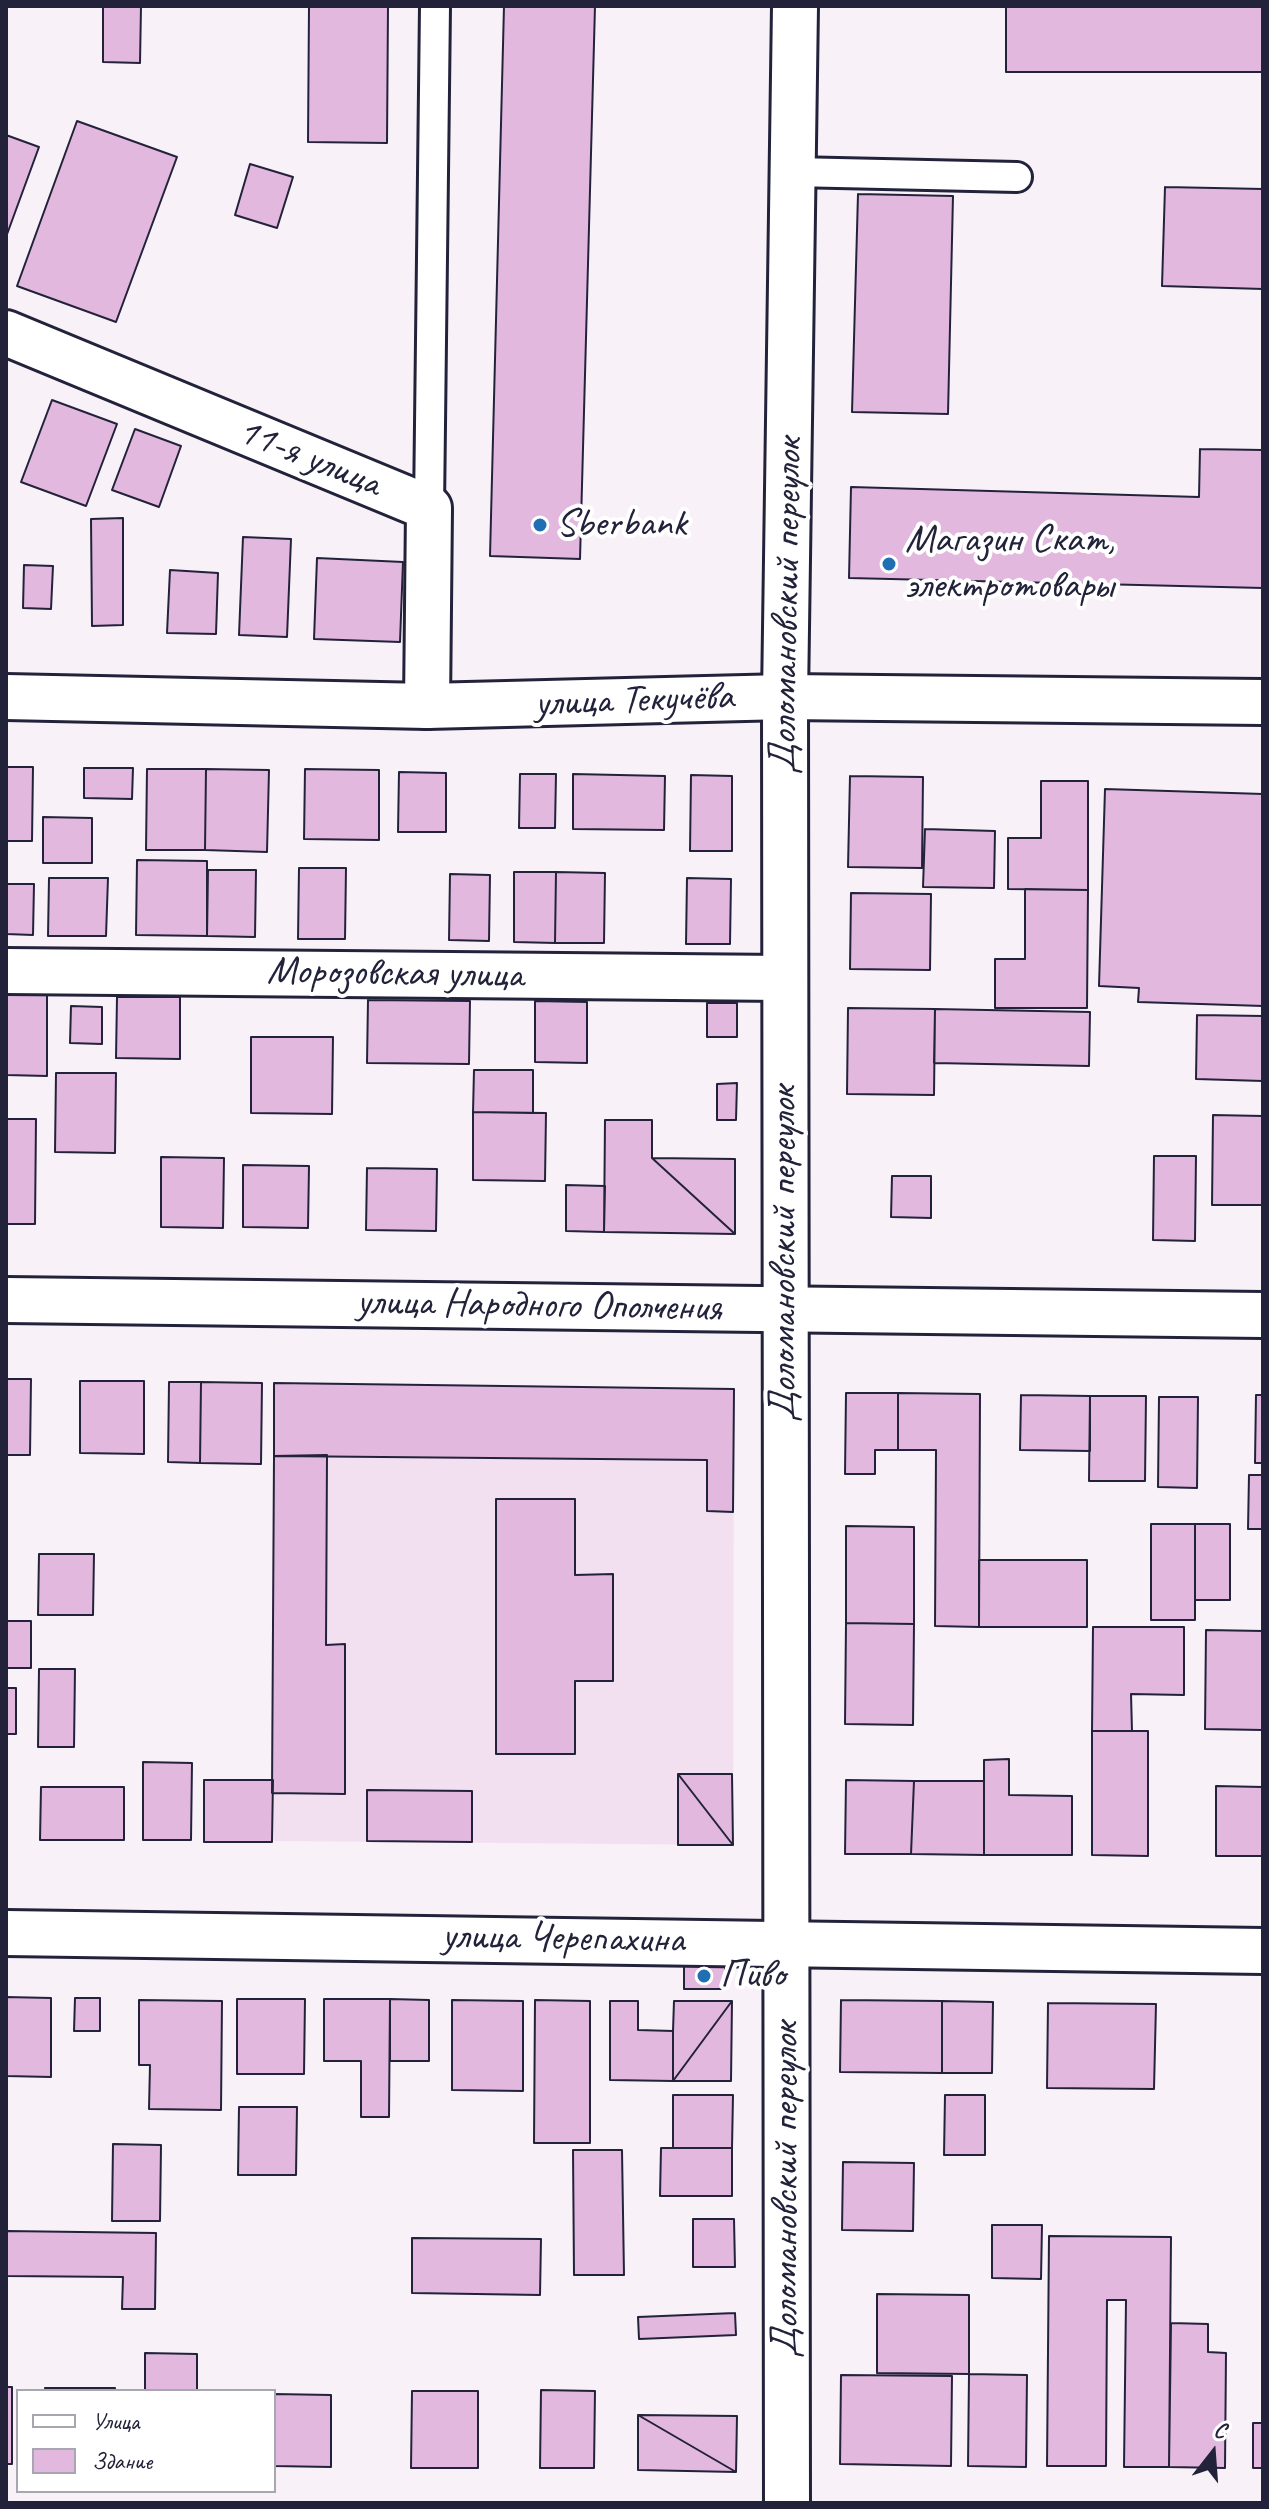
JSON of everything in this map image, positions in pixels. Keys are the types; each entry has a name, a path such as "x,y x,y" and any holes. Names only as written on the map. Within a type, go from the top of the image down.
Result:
{"street":[{"name":"Доломановский переулок","path":"787,2503 785,697 795,6"},
{"name":"11-я улица","path":"6,333 429,508 427,706"},
{"name":"улица Текучёва","path":"6,697 427,706 785,697 1263,702"},
{"name":"Морозовская улица","path":"6,971 785,978"},
{"name":"улица Народного Ополчения","path":"6,1300 1263,1315"},
{"name":"улица Черепахина","path":"6,1933 1263,1951"}],"lane":[{"path":"429,508 435,6"},
{"path":"793,172 1017,177"}],"shaded area":[{"path":"274,1383 734,1389 733,1845 274,1841"}],"building":[{"path":"103,6 141,6 140,63 103,62"},
{"path":"309,6 388,6 387,143 308,142"},
{"path":"504,6 595,6 580,559 490,556"},
{"path":"1006,6 1263,6 1263,72 1006,72"},
{"path":"77,121 177,157 116,322 17,286"},
{"path":"6,135 39,147 6,237"},
{"path":"250,164 293,177 277,228 235,215"},
{"path":"1165,187 1263,189 1263,289 1162,286"},
{"path":"858,194 953,196 948,414 852,412"},
{"path":"52,400 117,424 86,506 21,482"},
{"path":"135,429 181,446 159,507 112,490"},
{"path":"1200,449 1263,450 1263,588 849,578 851,487 1199,497"},
{"path":"123,518 123,625 92,626 91,519"},
{"path":"243,537 291,539 287,637 239,635"},
{"path":"317,558 403,562 400,642 314,639"},
{"path":"24,565 53,566 51,609 23,608"},
{"path":"170,570 218,573 216,634 167,633"},
{"path":"6,767 33,767 32,841 6,841"},
{"path":"84,768 133,768 132,799 84,798"},
{"path":"147,769 206,769 205,850 146,850"},
{"path":"206,769 269,770 267,852 205,850"},
{"path":"305,769 379,770 379,840 304,839"},
{"path":"399,772 446,773 446,832 398,832"},
{"path":"520,774 556,774 555,828 519,828"},
{"path":"573,774 665,776 664,830 573,829"},
{"path":"691,775 732,776 732,851 690,851"},
{"path":"850,776 923,777 922,868 848,867"},
{"path":"1041,781 1088,781 1088,890 1008,889 1008,838 1041,838"},
{"path":"1105,789 1263,794 1263,1006 1138,1002 1139,988 1099,986"},
{"path":"43,817 92,818 92,863 43,863"},
{"path":"925,829 995,831 994,888 923,887"},
{"path":"137,860 207,861 207,936 136,935"},
{"path":"299,868 346,868 345,939 298,939"},
{"path":"208,870 256,870 255,937 207,936"},
{"path":"514,872 556,872 555,943 514,942"},
{"path":"556,872 605,873 604,943 555,943"},
{"path":"450,874 490,875 489,941 449,940"},
{"path":"49,878 108,878 106,936 48,936"},
{"path":"687,878 731,879 730,944 686,944"},
{"path":"6,884 34,884 33,935 6,934"},
{"path":"1025,889 1088,890 1087,1008 995,1008 995,959 1025,959"},
{"path":"851,893 931,894 930,970 850,969"},
{"path":"6,995 47,995 47,1076 6,1075"},
{"path":"117,997 180,997 180,1059 116,1058"},
{"path":"368,1000 470,1001 469,1064 367,1063"},
{"path":"535,1001 587,1002 587,1063 535,1062"},
{"path":"707,1003 737,1003 737,1037 707,1037"},
{"path":"71,1006 102,1007 102,1044 70,1043"},
{"path":"848,1008 935,1009 934,1095 847,1094"},
{"path":"935,1009 1090,1012 1089,1066 934,1063"},
{"path":"1197,1015 1263,1016 1263,1081 1196,1079"},
{"path":"251,1037 333,1037 332,1114 251,1113"},
{"path":"474,1070 533,1070 533,1113 473,1112"},
{"path":"56,1073 116,1073 115,1153 55,1152"},
{"path":"737,1083 736,1120 717,1120 717,1084"},
{"path":"473,1112 546,1113 545,1181 473,1180"},
{"path":"1213,1115 1263,1116 1263,1205 1212,1205"},
{"path":"6,1119 36,1119 35,1224 6,1224"},
{"path":"605,1120 652,1120 652,1158 735,1234 604,1232"},
{"path":"1154,1156 1196,1156 1195,1241 1153,1240"},
{"path":"161,1157 224,1158 223,1228 161,1227"},
{"path":"652,1158 735,1159 735,1234"},
{"path":"243,1165 309,1166 308,1228 243,1227"},
{"path":"367,1168 437,1169 436,1231 366,1230"},
{"path":"892,1176 931,1176 931,1218 891,1217"},
{"path":"566,1185 605,1186 604,1232 566,1231"},
{"path":"6,1379 31,1379 30,1455 6,1455"},
{"path":"80,1381 144,1381 144,1454 80,1453"},
{"path":"169,1382 201,1382 200,1463 168,1462"},
{"path":"201,1382 262,1383 261,1464 200,1463"},
{"path":"274,1383 734,1389 733,1512 707,1511 707,1460 274,1456"},
{"path":"846,1393 898,1393 898,1450 875,1450 875,1474 845,1474"},
{"path":"898,1393 980,1394 979,1627 935,1626 936,1450 898,1450"},
{"path":"1021,1395 1090,1396 1090,1451 1020,1450"},
{"path":"1256,1395 1263,1395 1263,1463 1255,1463"},
{"path":"1090,1396 1146,1396 1145,1481 1089,1481"},
{"path":"1159,1397 1198,1397 1197,1488 1158,1487"},
{"path":"327,1455 326,1645 345,1644 345,1794 272,1793 274,1456"},
{"path":"1249,1475 1263,1475 1263,1529 1248,1529"},
{"path":"496,1499 575,1499 575,1575 613,1574 613,1681 575,1681 575,1754 496,1754"},
{"path":"1151,1524 1195,1524 1195,1620 1151,1620"},
{"path":"1195,1524 1230,1524 1230,1600 1195,1600"},
{"path":"846,1526 914,1527 914,1624 846,1623"},
{"path":"39,1554 94,1554 93,1615 38,1615"},
{"path":"979,1560 1087,1560 1087,1627 979,1627"},
{"path":"6,1621 31,1621 31,1668 6,1668"},
{"path":"846,1623 914,1624 913,1725 845,1724"},
{"path":"1093,1627 1184,1627 1184,1695 1131,1694 1132,1731 1092,1731"},
{"path":"1206,1630 1263,1631 1263,1730 1205,1729"},
{"path":"39,1669 75,1669 74,1747 38,1747"},
{"path":"6,1688 16,1688 16,1734 6,1734"},
{"path":"1092,1731 1148,1731 1148,1856 1092,1855"},
{"path":"1009,1759 1009,1795 1072,1796 1072,1855 984,1855 984,1760"},
{"path":"143,1762 192,1763 191,1840 143,1840"},
{"path":"678,1774 733,1845 678,1845"},
{"path":"678,1774 732,1774 733,1845"},
{"path":"204,1780 273,1780 272,1842 204,1842"},
{"path":"846,1780 914,1781 911,1854 845,1854"},
{"path":"914,1781 984,1781 984,1855 911,1854"},
{"path":"1216,1786 1263,1787 1263,1856 1216,1856"},
{"path":"41,1787 124,1787 124,1840 40,1840"},
{"path":"367,1790 472,1791 472,1842 367,1841"},
{"name":"Пиво","path":"684,1962 725,1962 725,1989 684,1989"},
{"path":"6,1997 51,1998 51,2077 6,2076"},
{"path":"75,1998 100,1998 100,2031 74,2031"},
{"path":"237,1999 305,1999 304,2074 237,2074"},
{"path":"324,1999 390,1999 389,2117 361,2117 361,2061 324,2061"},
{"path":"390,1999 429,2000 429,2061 390,2061"},
{"path":"139,2000 222,2001 221,2110 149,2109 150,2065 139,2065"},
{"path":"452,2000 523,2001 523,2091 452,2090"},
{"path":"535,2000 590,2001 590,2143 534,2143"},
{"path":"841,2000 942,2001 942,2073 840,2072"},
{"path":"610,2001 638,2001 638,2030 673,2031 673,2081 610,2080"},
{"path":"674,2001 732,2001 673,2081 673,2031"},
{"path":"732,2001 731,2081 673,2081"},
{"path":"942,2001 993,2002 992,2073 942,2073"},
{"path":"1048,2003 1156,2004 1154,2089 1047,2088"},
{"path":"673,2095 733,2095 732,2148 673,2148"},
{"path":"945,2095 985,2095 985,2155 944,2155"},
{"path":"239,2107 297,2107 296,2175 238,2175"},
{"path":"113,2144 161,2145 160,2221 112,2221"},
{"path":"661,2148 732,2148 732,2196 660,2196"},
{"path":"573,2150 622,2150 624,2275 574,2275"},
{"path":"843,2162 914,2163 913,2231 842,2230"},
{"path":"693,2219 734,2219 735,2267 693,2267"},
{"path":"992,2225 1042,2225 1041,2279 992,2278"},
{"path":"6,2231 156,2233 155,2309 122,2309 123,2277 6,2276"},
{"path":"1049,2236 1171,2237 1169,2467 1124,2467 1126,2300 1107,2300 1106,2466 1047,2466"},
{"path":"412,2238 541,2239 540,2295 412,2293"},
{"path":"877,2294 969,2295 969,2374 877,2373"},
{"path":"735,2313 736,2335 639,2339 638,2317"},
{"path":"1171,2323 1208,2324 1208,2352 1226,2353 1225,2468 1169,2467"},
{"path":"145,2353 197,2354 197,2389 145,2389"},
{"path":"969,2374 1027,2375 1026,2467 968,2466"},
{"path":"841,2375 952,2376 951,2466 840,2464"},
{"path":"6,2387 12,2387 12,2464 6,2464"},
{"path":"45,2388 115,2388 115,2389"},
{"path":"541,2390 595,2391 594,2468 540,2468"},
{"path":"412,2391 478,2391 478,2468 411,2468"},
{"path":"276,2394 331,2395 331,2467 276,2466"},
{"path":"638,2415 736,2472 638,2470"},
{"path":"638,2415 737,2416 736,2472"},
{"path":"1253,2423 1263,2423 1263,2468 1253,2468"}],"place":[{"name":"Sberbank","path":"540,525"},
{"name":"Магазин Скат, электротовары","path":"889,564"},
{"name":"Пиво","path":"704,1976"}]}
